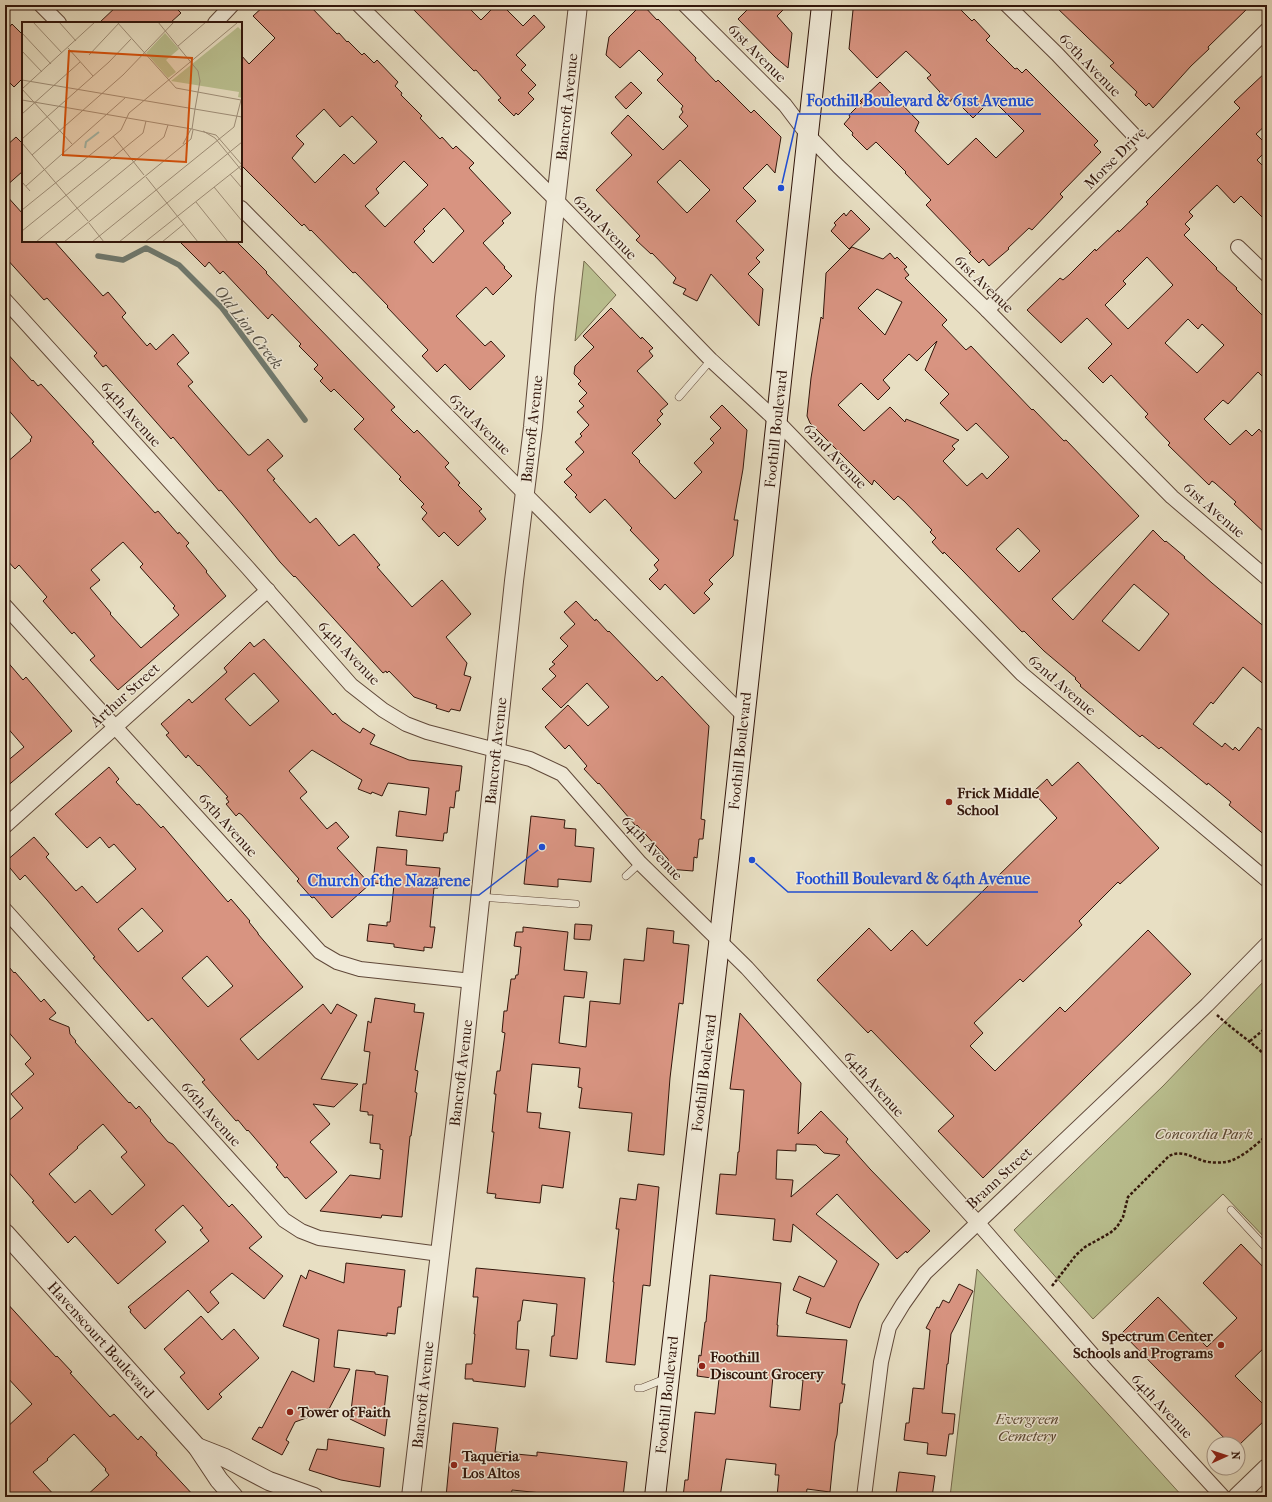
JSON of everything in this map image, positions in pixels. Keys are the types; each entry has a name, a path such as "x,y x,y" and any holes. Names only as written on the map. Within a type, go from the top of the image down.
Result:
{"main road":[{"name":"Foothill Boulevard","path":"655,1497 720,941 822,5"}],"street":[{"path":"41,5 57,22"},
{"path":"216,22 232,5"},
{"name":"62nd Avenue","path":"359,5 557,201 711,360 777,420 1022,674 1267,880"},
{"name":"Bancroft Avenue","path":"411,1497 472,981 496,750 533,427 545,297 578,5"},
{"name":"61st Avenue","path":"685,5 785,105 807,134 987,310 1172,497 1267,578"},
{"name":"60th Avenue","path":"1007,5 1057,54 1147,149"},
{"name":"Morse Drive","path":"987,310 1267,30"},
{"name":"63rd Avenue","path":"242,209 525,493 744,716"},
{"path":"1238,247 1267,275"},
{"name":"64th Avenue","path":"5,300 268,590 351,685 383,710 406,724 426,732 530,759 562,774 640,864 747,968 977,1222 1097,1360 1223,1497"},
{"name":"Arthur Street","path":"5,826 268,590"},
{"name":"65th Avenue","path":"5,606 320,952 337,962 360,969 472,981"},
{"name":"66th Avenue","path":"5,910 74,989 284,1220 301,1231 319,1238 440,1254"},
{"name":"Brann Street","path":"864,1497 882,1362 889,1327 924,1273 1207,1005 1267,944"},
{"name":"Havenscourt Boulevard","path":"5,1233 197,1447 219,1480 234,1497"},
{"name":"Havenscourt Boulevard","path":"197,1447 225,1458 270,1481 314,1497"},
{"path":"1237,1497 1267,1468"}],"lane":[{"path":"679,397 711,360"},
{"path":"626,876 640,864"},
{"path":"480,896 576,904"},
{"path":"1231,1210 1267,1249"},
{"path":"638,1388 642,1388 669,1377"}],"path":[{"path":"1207,1005 1227,1024 1250,1041 1267,1057"},
{"path":"1250,1041 1267,1027"},
{"path":"1043,1298 1076,1255 1085,1247 1110,1233 1117,1227 1123,1217 1128,1197 1169,1156 1175,1153 1183,1153 1203,1161 1227,1162 1239,1157 1267,1134"}],"green space":[{"path":"584,261 616,295 575,341"},
{"name":"Concordia Park","path":"1267,978 1267,1240 1223,1194 1093,1319 1014,1230 1163,1086"},
{"name":"Evergreen Cemetery","path":"977,1269 1183,1497 950,1497"}],"building":[{"path":"118,5 173,5 181,13 171,22 100,22"},
{"path":"265,5 309,5 337,34 339,33 362,55 364,53 374,63 377,60 398,82 395,86 402,93 401,95 422,116 420,118 440,139 442,137 453,149 456,146 474,163 469,168 511,213 502,221 504,223 483,243 512,276 493,295 486,287 456,316 485,346 491,341 505,356 470,390 445,364 437,372 422,356 428,350 387,307 388,306 311,230 310,231 304,224 302,226 242,166 242,56 249,64 275,38 253,16","holes":["324,109 340,127 352,116 377,142 354,164 344,154 315,183 292,158 304,144 296,136","404,161 428,185 385,227 365,206 379,193 376,189","444,208 464,231 433,263 414,242 425,231 423,229"]},
{"path":"409,5 466,5 481,20 496,5 502,5 523,26 534,15 545,27 516,55 526,65 521,70 536,85 528,93 534,99 518,115 516,113 514,116 498,100 501,98 476,70 474,71"},
{"path":"641,5 643,5 696,58 695,60 716,82 718,80 751,113 754,110 781,137 775,173 767,164 743,188 756,201 736,221 764,250 756,258 760,262 748,274 763,289 759,326 711,274 697,301 683,294 686,289 673,283 676,278 652,253 651,254 636,240 640,236 596,190 632,155 611,133 628,115 663,150 688,126 679,117 683,112 681,109 683,106 657,80 663,74 639,50 620,68 606,55 609,37","holes":["680,160 710,190 687,213 657,182"]},
{"path":"752,5 788,5 777,16 792,33 788,68 775,57 738,19"},
{"path":"858,5 956,5 972,21 974,19 990,36 986,40 1015,69 1017,68 1022,73 1026,69 1098,141 1094,145 1101,152 1060,194 1063,197 1032,230 1029,228 1008,248 1009,249 989,266 983,259 979,263 969,253 971,252 926,205 931,200 876,142 867,150 852,135 853,133 844,124 850,117 849,115 862,102 860,101 880,82 919,122 915,131 948,165 976,138 996,158 1024,131 992,99 973,118 953,98 948,104 938,94 940,92 927,78 931,75 906,51 877,78 849,49 853,10"},
{"path":"1054,5 1251,5 1208,47 1209,49 1191,66 1153,108 1149,103 1146,106 1135,95 1137,92 1110,66 1114,63"},
{"path":"12,24 22,34 22,79 14,87 5,78 5,32"},
{"path":"1267,71 1267,124 1256,134 1267,145 1267,150 1257,160 1267,170 1267,222 1241,196 1234,203 1217,185 1189,212 1193,216 1185,224 1190,229 1184,235 1267,320 1267,381 1258,372 1228,404 1223,400 1204,419 1230,445 1246,430 1252,436 1259,429 1267,438 1267,535 1234,504 1236,502 1212,481 1209,485 1168,445 1170,443 1145,417 1148,414 1111,375 1103,383 1088,368 1112,344 1087,318 1061,343 1027,310 1060,278 1063,280 1069,275 1095,249 1096,251 1118,230 1119,232 1148,204 1146,202 1240,108 1234,102","holes":["1147,257 1173,285 1128,329 1105,305 1126,284 1123,281","1188,319 1198,329 1202,324 1224,345 1197,373 1165,343"]},
{"path":"631,82 642,93 626,109 615,97"},
{"path":"16,137 22,143 22,172 5,187 5,147"},
{"path":"5,194 22,213 22,242 55,242 103,296 108,292 126,313 122,317 147,346 150,343 156,350 173,334 189,353 177,364 193,382 188,386 248,455 250,455 268,439 283,456 267,470 275,479 273,480 310,523 316,518 339,546 354,534 380,565 377,567 412,607 442,580 471,614 446,637 467,663 464,675 471,677 460,711 451,709 449,712 436,708 437,705 414,697 389,671 387,673 386,671 383,673 295,576 294,577 280,562 221,490 219,491 173,437 171,439 106,365 103,367 94,356 97,353 47,298 44,300 5,257"},
{"path":"851,210 870,229 849,249 831,231 836,225 834,223 844,213 846,216"},
{"path":"180,242 237,242 395,407 391,410 414,433 417,430 449,463 445,467 460,483 458,485 482,509 479,511 486,519 458,546 444,532 439,537 422,519 427,513 421,507 424,504 399,479 401,477 354,429 364,419 334,389 331,392 320,381 323,378 314,369 318,365 299,346 301,344 272,314 268,319 223,271 220,274 209,262 205,267"},
{"path":"852,247 883,259 890,253 895,259 897,257 907,267 904,269 909,275 905,278 947,320 942,325 966,350 971,346 1032,410 1033,409 1064,441 1066,440 1139,516 1052,599 1073,620 1153,530 1165,542 1166,541 1185,557 1184,558 1212,583 1267,629 1267,687 1243,667 1213,704 1211,702 1193,724 1222,747 1225,743 1233,750 1235,747 1239,751 1258,727 1267,734 1267,837 1229,805 1231,802 1208,783 1207,785 1161,747 1159,749 1142,735 1140,737 1080,686 1081,685 1075,679 1076,678 1044,651 1024,631 1022,632 944,552 943,554 932,542 936,538 930,532 932,530 904,501 898,496 894,500 874,480 872,485 810,423 807,416 811,378 821,317 823,319 826,273","holes":["877,289 902,302 885,335 858,308","937,341 925,370 949,394 940,403 967,431 976,423 1009,457 987,479 982,473 967,486 943,461 955,449 952,446 959,440 906,419 905,422 890,407 864,431 838,405 861,383 878,400 890,388 883,380 909,354 917,361","1018,528 1040,551 1019,572 996,549","1134,584 1169,614 1139,651 1102,621"]},
{"path":"611,308 641,339 642,337 653,348 649,351 653,356 637,371 668,404 660,411 663,414 657,420 661,424 632,453 675,499 702,472 694,463 714,443 710,439 721,428 710,417 722,405 747,430 743,469 734,520 738,520 733,556 709,580 713,584 704,593 710,599 694,614 665,584 660,590 649,579 658,570 654,565 659,560 630,530 632,528 605,499 590,513 575,497 577,495 564,482 572,475 566,469 584,452 575,442 582,436 580,434 589,425 577,412 584,406 579,401 587,393 578,384 581,381 574,374 575,366 594,347 583,336"},
{"path":"5,351 32,381 33,380 38,386 41,384 94,442 92,443 155,513 158,511 178,534 179,532 189,543 186,546 226,596 118,690 90,660 95,656 74,632 72,634 43,601 47,597 19,565 15,569 5,558 5,464 31,441 30,440 32,437 5,406","holes":["123,542 143,564 140,567 175,606 173,608 179,615 141,648 110,614 111,613 90,588 100,580 91,570"]},
{"path":"576,601 595,621 596,619 608,632 609,631 657,681 662,676 709,726 701,819 705,820 703,839 699,839 697,858 694,857 693,871 668,869 668,859 637,825 636,826 599,783 598,784 584,769 587,766 569,745 565,749 545,727 568,705 588,726 609,707 587,683 561,708 542,689 556,676 549,669 555,664 552,662 568,646 560,638 575,624 564,612"},
{"path":"264,639 333,715 335,713 342,721 360,733 363,728 375,735 370,744 409,760 462,766 459,791 456,791 454,808 450,807 447,833 444,833 443,841 396,836 399,811 426,815 429,788 388,783 382,796 372,792 371,794 358,789 362,780 312,750 289,771 307,792 300,798 327,829 336,822 349,837 337,848 370,884 332,918 314,897 312,898 297,881 299,879 242,815 239,813 236,816 226,804 229,802 226,798 228,797 199,765 198,766 188,755 186,758 166,735 169,733 161,724 189,699 192,703 227,672 224,668 250,642 254,647","holes":["254,673 279,701 250,726 225,699"]},
{"path":"5,659 23,680 26,677 72,731 5,788 5,763 24,747 5,725"},
{"path":"1078,762 1159,848 1120,884 1118,882 1079,921 1082,925 1023,982 1020,979 974,1023 983,1033 970,1046 995,1071 1060,1007 1065,1012 1148,930 1191,974 983,1178 938,1131 954,1116 871,1030 868,1033 817,980 869,928 891,951 912,930 927,946 1057,818 1033,792 1047,779 1052,786"},
{"path":"109,767 119,779 116,782 137,805 139,804 161,828 163,826 228,902 231,899 250,921 249,922 258,934 303,987 240,1039 258,1060 323,1004 331,1014 337,1004 357,1015 321,1079 358,1084 334,1107 313,1104 330,1124 310,1142 337,1172 306,1199 287,1177 285,1178 276,1167 278,1165 248,1130 247,1131 238,1120 236,1121 202,1082 205,1080 152,1018 148,1021 93,958 95,957 25,875 20,880 5,862 34,837 49,854 46,857 76,891 82,886 97,903 136,869 114,844 109,848 100,837 87,848 55,814","holes":["142,908 163,931 138,952 118,929","207,956 233,986 208,1007 182,978"]},
{"path":"531,816 565,820 564,828 576,829 575,846 594,848 591,882 558,879 558,887 524,884"},
{"path":"377,847 407,850 406,865 440,868 438,888 434,888 430,927 435,927 432,948 424,947 424,951 394,947 394,944 367,941 369,924 387,926 387,922 390,922 394,885 374,883 375,880 373,881"},
{"path":"575,924 592,925 590,940 574,939"},
{"path":"523,927 568,932 564,970 587,972 584,998 564,996 559,1043 586,1047 590,1001 620,1004 624,959 644,961 647,928 674,931 673,943 689,945 683,1004 679,1003 670,1078 664,1155 628,1151 632,1113 579,1108 582,1088 578,1087 580,1068 532,1064 527,1112 541,1113 539,1128 570,1132 563,1188 542,1185 540,1203 495,1198 496,1194 487,1193 494,1132 492,1132 496,1094 494,1094 497,1071 500,1071 505,1033 502,1032 504,1011 507,1011 511,979 515,979 516,975 518,975 521,947 514,946 516,932 523,932"},
{"path":"5,962 41,1002 44,999 56,1013 49,1019 69,1027 70,1034 76,1041 75,1042 129,1103 130,1102 136,1109 139,1106 168,1142 173,1144 229,1207 232,1204 262,1237 249,1248 283,1276 264,1299 232,1273 210,1292 219,1303 208,1313 188,1290 145,1329 130,1312 131,1310 128,1307 209,1241 200,1230 203,1228 183,1205 155,1230 166,1242 118,1284 75,1236 68,1243 5,1168 5,1124 23,1108 11,1094 34,1074 25,1064 31,1058 5,1028","holes":["103,1124 127,1152 121,1157 145,1185 112,1215 90,1190 75,1203 49,1174"]},
{"path":"375,998 415,1004 414,1012 424,1013 415,1070 418,1071 415,1092 417,1093 410,1136 402,1217 382,1215 381,1218 320,1211 350,1175 380,1179 383,1150 380,1149 380,1144 370,1143 373,1115 368,1115 368,1112 360,1111 363,1084 366,1084 370,1052 364,1051 368,1021 371,1023"},
{"path":"740,1013 801,1083 798,1134 821,1111 848,1139 846,1142 870,1169 930,1231 907,1253 906,1251 897,1259 837,1194 816,1214 879,1264 859,1303 850,1328 806,1313 811,1298 793,1290 799,1276 824,1287 837,1261 793,1224 791,1242 773,1240 775,1219 716,1214 720,1174 736,1175 739,1152 744,1090 730,1089","holes":["796,1144 816,1145 824,1153 840,1155 791,1197 793,1180 776,1179 777,1150 796,1151"]},
{"path":"638,1184 659,1187 650,1286 643,1285 635,1365 606,1362 619,1229 616,1229 620,1198 636,1200"},
{"path":"1241,1244 1267,1271 1267,1345 1235,1376 1267,1408 1267,1418 1246,1438 1246,1436 1222,1436 1122,1333 1158,1297 1207,1347 1237,1318 1203,1283"},
{"path":"346,1263 405,1270 401,1307 398,1307 395,1334 387,1333 387,1336 338,1330 334,1367 350,1369 329,1409 295,1422 286,1440 289,1442 282,1455 252,1439 259,1427 262,1428 292,1371 314,1382 319,1339 283,1326 301,1275 306,1279 309,1270 344,1283"},
{"path":"476,1268 585,1278 577,1359 550,1356 552,1336 554,1336 557,1304 523,1300 520,1321 518,1321 516,1349 529,1350 525,1387 465,1379 466,1364 472,1364 475,1334 478,1297 473,1297"},
{"path":"710,1275 781,1283 777,1336 847,1340 842,1382 842,1384 845,1384 842,1403 840,1403 830,1492 807,1489 806,1497 777,1497 779,1475 775,1475 776,1464 726,1459 720,1497 683,1497 685,1480 688,1480 695,1412 715,1414 719,1379 697,1376 699,1355 701,1356 706,1322","holes":["773,1376 803,1380 800,1410 770,1407"]},
{"path":"959,1284 973,1291 951,1334 942,1413 955,1414 953,1434 949,1434 946,1456 927,1454 928,1443 904,1440 906,1423 909,1423 913,1388 924,1389 930,1330 926,1328 937,1307 939,1308 943,1300 949,1303"},
{"path":"5,1301 56,1357 57,1356 72,1372 70,1373 110,1417 114,1414 138,1440 141,1436 157,1453 156,1455 195,1497 85,1497 109,1475 105,1470 106,1469 74,1434 47,1459 48,1460 33,1472 56,1497 5,1497 5,1429 32,1404 5,1375"},
{"path":"201,1316 222,1340 234,1329 259,1358 219,1394 222,1397 208,1410 180,1377 185,1373 164,1349"},
{"path":"356,1370 375,1372 375,1374 388,1376 384,1411 388,1411 385,1436 350,1419"},
{"path":"453,1423 498,1428 495,1452 537,1456 537,1452 627,1462 623,1497 581,1497 512,1490 511,1497 446,1497"},
{"path":"328,1439 384,1448 380,1487 341,1480 309,1470 317,1449 327,1450"},
{"path":"899,1472 935,1476 932,1497 907,1497 896,1494"}],"waterway":[{"name":"Old Lion Creek","path":"98,256 123,260 146,248 179,265 222,308 305,420"}],"place":[{"name":"Foothill Boulevard & 61st Avenue","path":"781,188"},
{"name":"Frick Middle School","path":"949,802"},
{"name":"Church of the Nazarene","path":"542,847"},
{"name":"Foothill Boulevard & 64th Avenue","path":"752,860"},
{"name":"Spectrum Center Schools and Programs","path":"1221,1345"},
{"name":"Foothill Discount Grocery","path":"702,1366"},
{"name":"Tower of Faith","path":"290,1412"},
{"name":"Taqueria Los Altos","path":"454,1465"}]}
